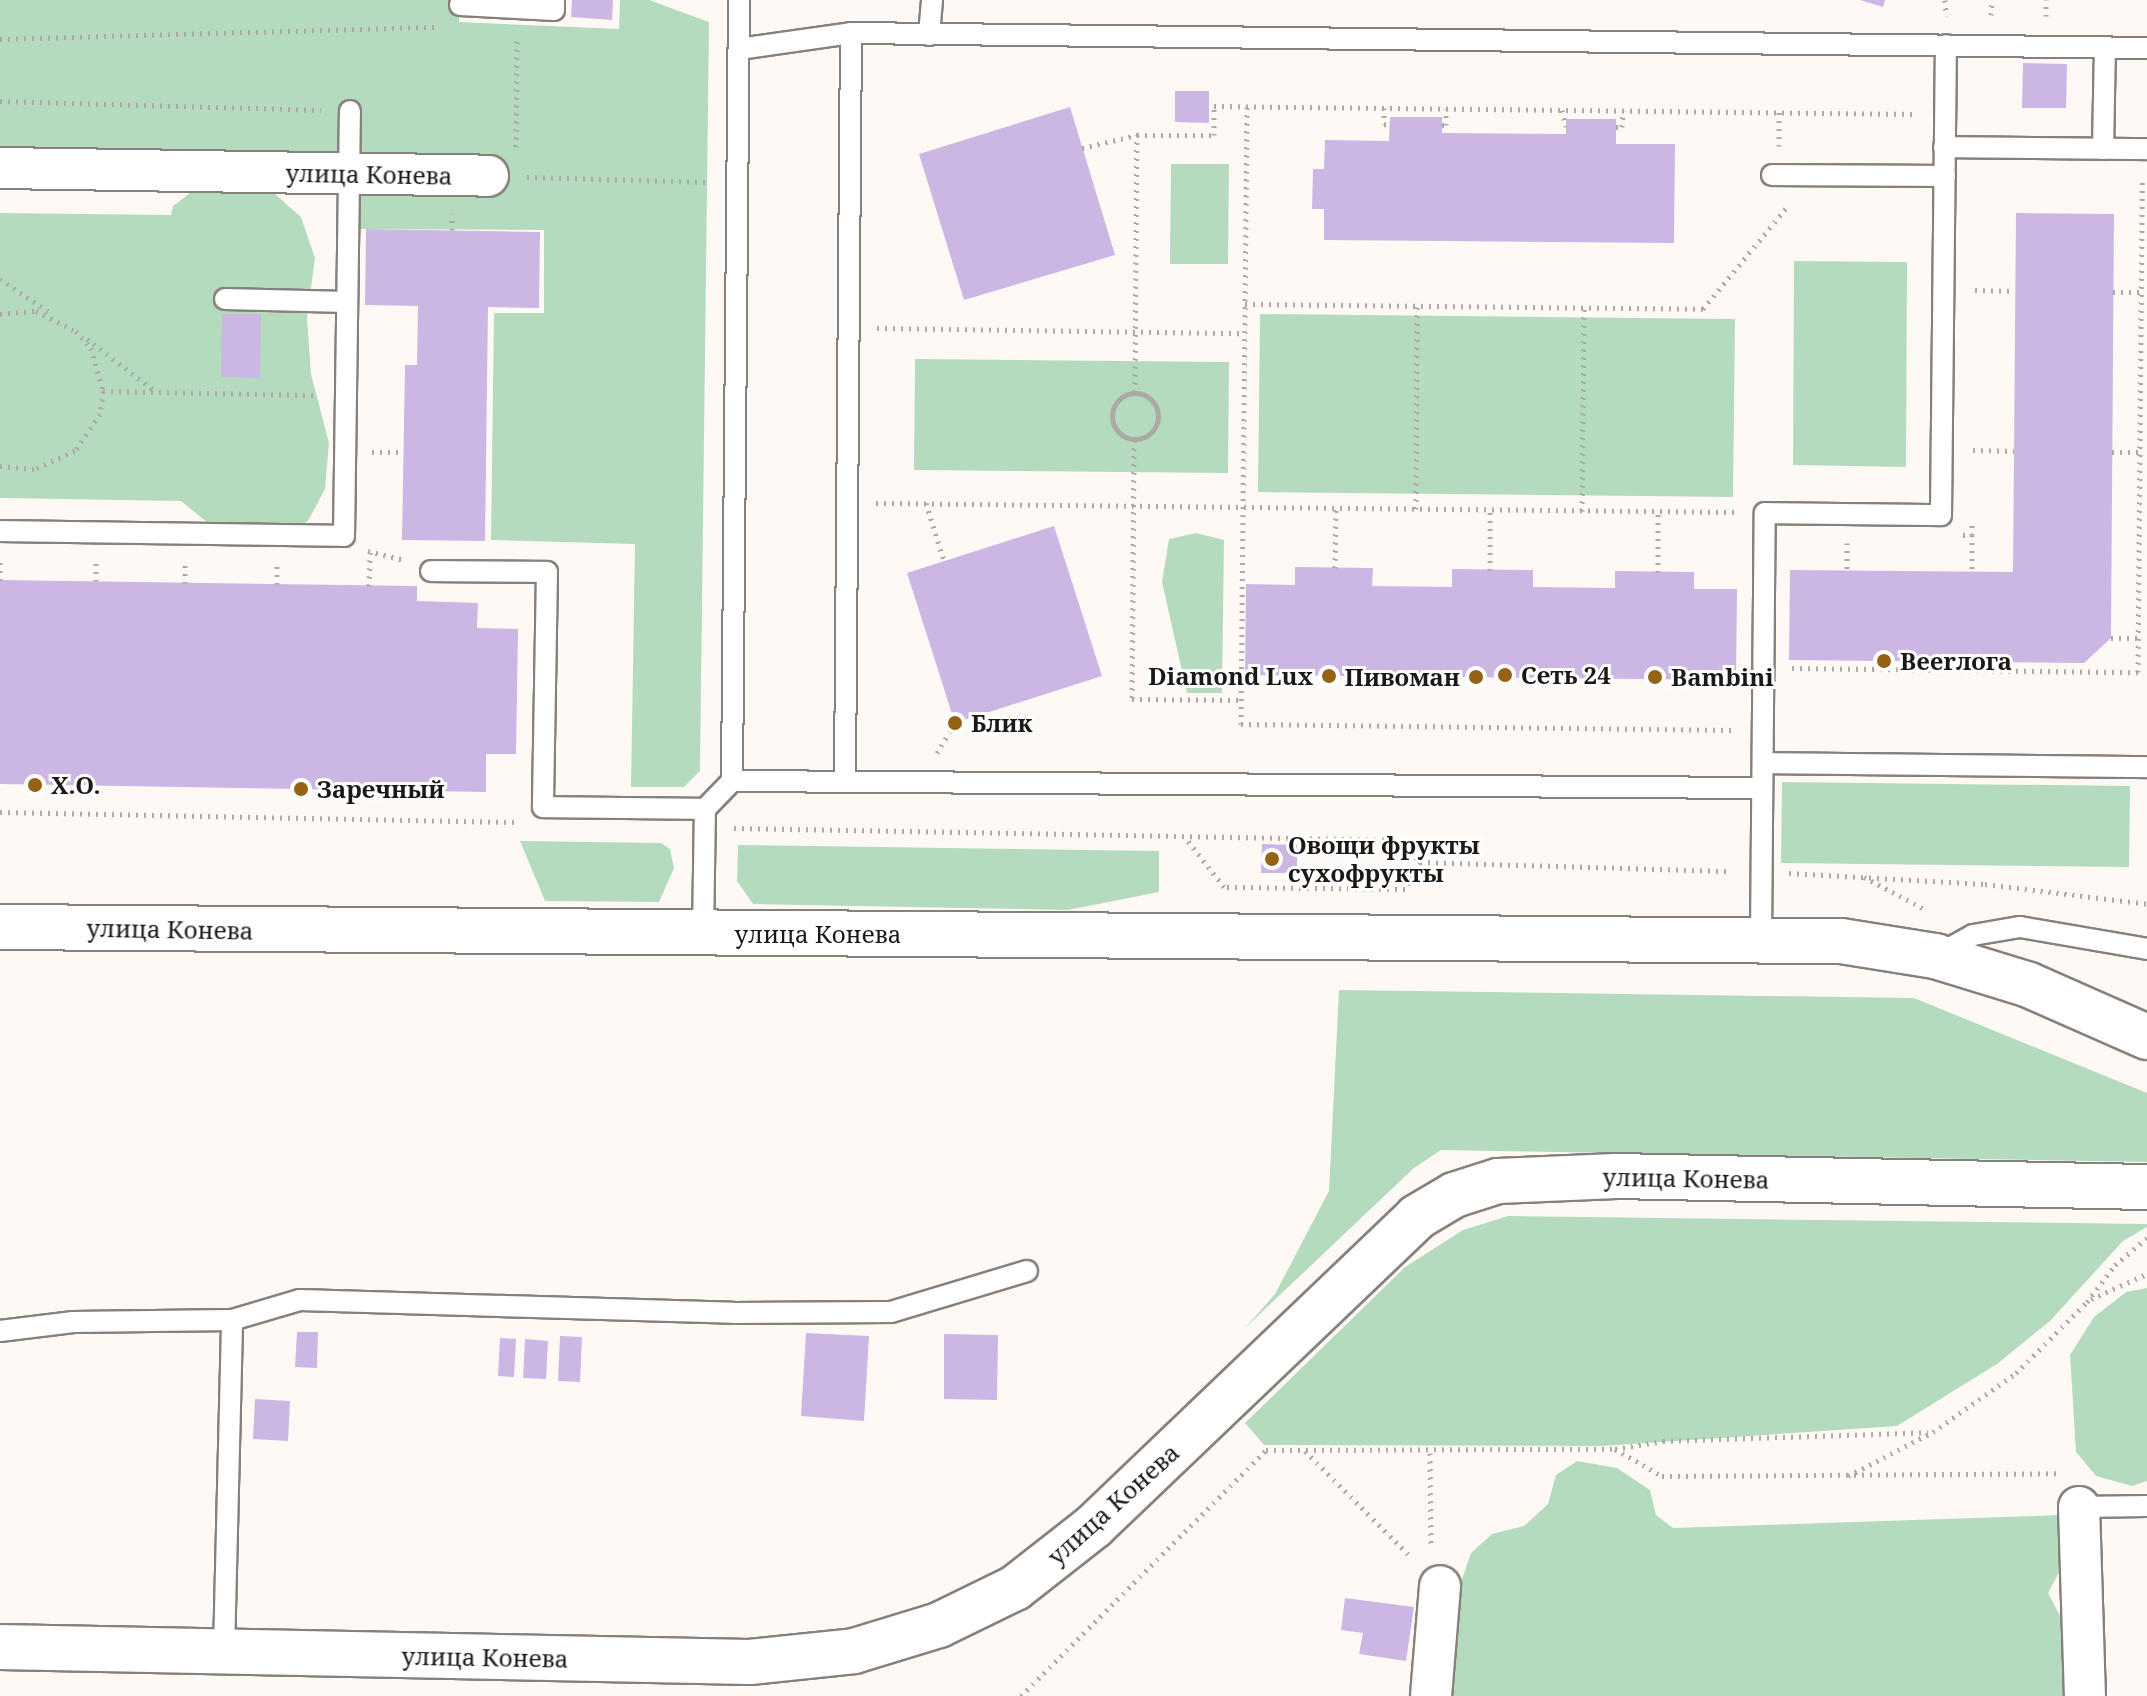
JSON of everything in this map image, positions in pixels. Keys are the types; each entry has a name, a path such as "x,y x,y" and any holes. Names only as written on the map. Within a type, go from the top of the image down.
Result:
{"main road":[{"name":"улица Конева","path":"0,927 1841,941 1935,956 2029,985 2147,1037"},
{"name":"улица Конева","path":"0,1647 750,1662 854,1651 939,1625 1015,1588 1094,1526 1417,1217 1454,1195 1498,1181 1616,1176 2147,1187"}],"street":[{"name":"улица Конева","path":"0,168 502,176"},
{"path":"2079,1507 2085,1696"},
{"path":"1431,1696 1440,1586"}],"lane":[{"path":"460,5 554,10 554,0"},
{"path":"703,934 705,818 732,781 739,0"},
{"path":"929,35 932,0"},
{"path":"739,49 851,33 2147,48"},
{"path":"845,778 851,33"},
{"path":"1761,938 1765,513 1941,515 1946,45"},
{"path":"2103,149 2105,47"},
{"path":"0,531 344,536 350,111"},
{"path":"1944,147 2103,149 2144,156"},
{"path":"1772,175 1945,176"},
{"path":"225,299 347,302"},
{"path":"431,571 547,572 543,807 705,818"},
{"path":"1763,763 2147,767"},
{"path":"732,781 845,778 1762,788"},
{"path":"1935,956 1973,935 2020,927 2147,948"},
{"path":"0,1331 73,1322 232,1320 300,1300 733,1313 891,1312 1027,1271"},
{"path":"224,1652 232,1320"},
{"path":"2079,1507 2147,1506"}],"path":[{"path":"1991,15 1992,0"},
{"path":"2046,0 2046,17"},
{"path":"0,39 449,27 460,5"},
{"path":"517,8 502,176 737,183"},
{"path":"0,101 350,111"},
{"path":"1082,148 1137,135 1214,135 1214,106 1945,114"},
{"path":"1247,107 1241,724 1742,730"},
{"path":"1384,108 1384,124 1390,125"},
{"path":"1442,125 1446,125 1446,109"},
{"path":"1562,110 1566,127"},
{"path":"1616,127 1622,127 1623,111"},
{"path":"1135,392 1137,135"},
{"path":"1763,668 2138,672 2144,156"},
{"path":"1245,304 1703,309 1813,175"},
{"path":"452,212 452,230"},
{"path":"0,279 76,331 156,392"},
{"path":"1975,290 2015,291"},
{"path":"2113,292 2141,292"},
{"path":"1416,509 1417,306"},
{"path":"1582,511 1584,308"},
{"path":"0,314 36,311 57,318"},
{"path":"848,328 1245,333"},
{"path":"0,466 34,469 75,451 95,424 103,391 91,348 76,331"},
{"path":"103,391 346,395"},
{"path":"1135,392 1155,405 1158,417 1146,437 1134,440 1114,428 1111,416 1114,404 1135,392"},
{"path":"1134,440 1132,699 1241,700"},
{"path":"1973,450 2014,451"},
{"path":"379,452 403,452"},
{"path":"2112,452 2140,452"},
{"path":"847,503 1765,513"},
{"path":"926,503 944,561"},
{"path":"1335,568 1336,508"},
{"path":"1490,510 1490,570"},
{"path":"1658,512 1658,572"},
{"path":"1972,535 1972,571"},
{"path":"369,586 370,551"},
{"path":"1847,552 1847,570"},
{"path":"0,563 0,580"},
{"path":"96,565 96,581"},
{"path":"185,566 185,583"},
{"path":"277,567 277,584"},
{"path":"2111,638 2138,638"},
{"path":"2084,663 2084,671"},
{"path":"943,740 955,723"},
{"path":"0,812 486,820"},
{"path":"705,818 1185,837 1399,840 1420,862 1860,874 2147,904"},
{"path":"1185,837 1224,887 1405,889 1420,862"},
{"path":"1860,874 1973,935"},
{"path":"1847,1477 1933,1432 2016,1373 2087,1302 2115,1265 2147,1238"},
{"path":"2087,1302 2147,1274"},
{"path":"1021,1696 1266,1450 1615,1449 1663,1441 1933,1432"},
{"path":"1615,1449 1662,1476 2078,1473 2079,1507"},
{"path":"1304,1451 1440,1586"}],"green space":[{"path":"0,0 460,0 459,22 619,29 620,0 649,0 709,22 700,771 684,787 631,787 635,544 491,540 494,313 544,313 544,230 354,229 355,179 0,149"},
{"path":"1171,164 1229,164 1228,264 1170,264"},
{"path":"266,186 301,217 315,258 307,318 311,374 329,443 325,489 308,521 273,543 231,542 181,501 0,498 0,213 171,215 173,206 198,187"},
{"path":"1794,261 1907,262 1906,467 1793,465"},
{"path":"1260,314 1735,319 1733,497 1258,492"},
{"path":"915,359 1229,362 1228,473 914,470"},
{"path":"1196,533 1224,540 1222,693 1187,693 1162,582 1169,539"},
{"path":"1782,782 2130,786 2129,867 1781,863"},
{"path":"520,841 661,843 670,849 674,868 659,902 545,901"},
{"path":"738,845 1159,851 1159,892 1068,910 753,904 737,881"},
{"path":"1339,990 1914,998 2147,1093 2147,1162 1441,1150 1414,1168 1245,1328 1275,1294 1329,1191"},
{"path":"1508,1216 2147,1224 2147,1227 2123,1241 2050,1321 1997,1364 1897,1426 1602,1446 1264,1445 1245,1423 1405,1267 1463,1230"},
{"path":"2147,1288 2147,1481 2132,1486 2096,1476 2076,1452 2070,1355 2094,1317 2126,1292"},
{"path":"1577,1461 1617,1468 1650,1490 1656,1515 1673,1528 2063,1515 2077,1539 2048,1593 2067,1629 2064,1696 1441,1696 1447,1623 1471,1553 1492,1534 1524,1526 1548,1504 1556,1475"}],"building":[{"path":"572,0 613,0 612,20 571,17"},
{"path":"1860,0 1885,0 1883,7"},
{"path":"2023,63 2067,64 2066,108 2022,108"},
{"path":"1175,91 1209,91 1209,123 1175,122"},
{"path":"1070,107 1115,255 964,300 919,154"},
{"path":"1390,117 1442,117 1442,133 1566,134 1566,119 1616,119 1616,144 1675,144 1674,243 1324,240 1324,209 1312,209 1313,169 1324,169 1325,140 1389,141"},
{"path":"2016,213 2114,214 2111,638 2084,663 1789,660 1790,570 2013,572"},
{"path":"366,229 540,232 539,308 488,307 485,541 402,540 405,365 417,365 418,306 365,305"},
{"path":"222,314 261,314 260,378 221,377"},
{"path":"1054,526 1102,676 955,723 907,573"},
{"path":"1295,567 1373,568 1372,586 1452,587 1452,569 1533,570 1533,587 1615,588 1615,571 1694,572 1694,589 1737,589 1736,680 1245,675 1246,584 1295,585"},
{"path":"0,580 417,586 417,601 478,603 477,628 518,629 516,754 486,754 486,792 0,784"},
{"path":"1262,844 1297,845 1297,873 1261,873"},
{"path":"297,1332 318,1332 317,1368 295,1367"},
{"path":"806,1333 869,1336 864,1421 801,1416"},
{"path":"944,1334 998,1335 997,1400 944,1399"},
{"path":"560,1336 582,1337 580,1382 558,1381"},
{"path":"500,1338 516,1339 514,1377 498,1376"},
{"path":"525,1339 548,1341 546,1379 523,1378"},
{"path":"255,1399 290,1401 288,1441 253,1439"},
{"path":"1345,1598 1414,1607 1406,1661 1359,1654 1363,1633 1341,1630"}],"place":[{"name":"Beerлога","path":"1884,661"},
{"name":"Сеть 24","path":"1505,675"},
{"name":"Diamond Lux","path":"1329,676"},
{"name":"Пивоман","path":"1476,677"},
{"name":"Bambini","path":"1655,677"},
{"name":"Блик","path":"955,723"},
{"name":"X.O.","path":"35,785"},
{"name":"Заречный","path":"301,789"},
{"name":"Овощи фрукты сухофрукты","path":"1272,859"}]}
